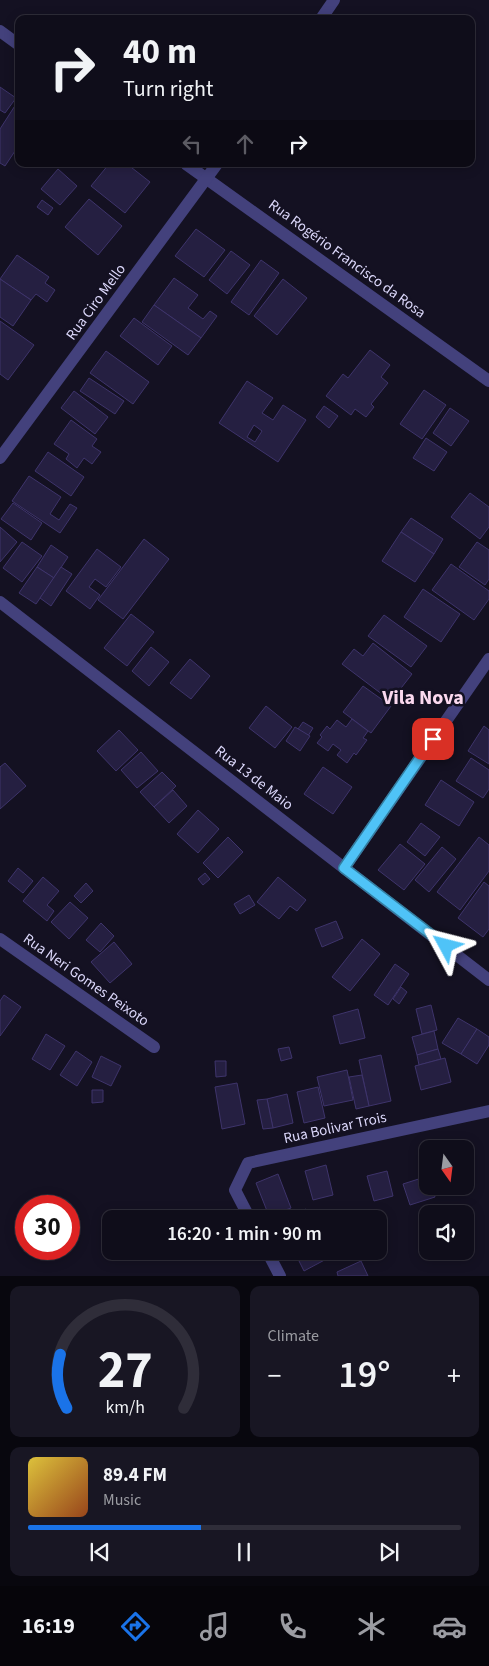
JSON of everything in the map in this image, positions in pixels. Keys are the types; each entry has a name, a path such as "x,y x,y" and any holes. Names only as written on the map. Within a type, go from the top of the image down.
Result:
{"street":[{"path":"324,15 334,0"},
{"path":"0,32 15,42"},
{"name":"Rua Rogério Francisco da Rosa","path":"190,167 489,381"},
{"name":"Rua Ciro Mello","path":"0,458 215,167"},
{"name":"Rua 13 de Maio","path":"0,602 489,980"},
{"path":"344,868 489,659"},
{"name":"Rua Neri Gomes Peixoto","path":"0,939 154,1048"},
{"name":"Rua Bolivar Trois","path":"245,1210 235,1190 248,1163 489,1111"},
{"path":"272,1260 280,1276"}],"building":[{"path":"0,87 15,97 15,99 5,113 0,110"},
{"path":"15,106 15,151 5,166 0,163 0,129"},
{"path":"107,167 131,167 150,182 125,213 91,186"},
{"path":"58,169 77,186 60,205 41,189"},
{"path":"89,199 122,226 98,255 65,227"},
{"path":"42,200 53,208 48,215 37,207"},
{"path":"196,229 225,250 204,277 175,256"},
{"path":"231,251 250,265 227,294 209,280"},
{"path":"17,255 49,277 45,283 55,290 47,302 36,294 31,300 0,279"},
{"path":"261,260 279,273 249,315 231,302"},
{"path":"174,278 198,295 188,308 203,319 210,311 217,316 201,338 154,305"},
{"path":"0,279 31,300 13,326 0,317"},
{"path":"283,279 307,298 277,335 254,316"},
{"path":"154,305 201,338 188,355 142,322"},
{"path":"134,318 172,346 158,365 120,336"},
{"path":"0,321 34,345 8,380 0,374"},
{"path":"370,350 390,365 381,377 388,383 371,404 374,407 366,417 355,409 351,415 326,396 343,374 348,378"},
{"path":"106,351 149,382 133,404 90,373"},
{"path":"89,378 124,401 115,414 80,391"},
{"path":"247,381 273,398 262,413 273,420 283,405 306,420 278,462 219,423","holes":["254,425 262,431 255,442 247,437"]},
{"path":"424,390 446,405 422,439 400,424"},
{"path":"74,391 108,417 95,434 61,408"},
{"path":"324,406 338,416 329,428 316,417"},
{"path":"450,408 469,421 451,446 433,433"},
{"path":"71,420 97,439 92,446 101,452 92,464 84,458 77,468 66,459 69,454 54,444"},
{"path":"426,438 447,452 434,471 413,458"},
{"path":"48,452 84,477 71,496 35,471"},
{"path":"29,476 61,497 50,514 59,520 70,504 77,508 60,533 12,501"},
{"path":"470,493 489,507 489,527 480,539 451,517"},
{"path":"13,503 42,523 31,540 1,519"},
{"path":"411,518 443,539 434,554 401,532"},
{"path":"0,527 17,542 0,562"},
{"path":"401,532 434,554 415,582 382,561"},
{"path":"144,539 169,559 123,619 98,600"},
{"path":"22,542 42,556 22,582 3,568"},
{"path":"477,542 489,550 489,579 485,585 459,567"},
{"path":"51,545 68,557 54,578 37,567"},
{"path":"97,549 121,567 106,587 95,579 89,587 100,595 90,609 66,591"},
{"path":"451,564 489,591 489,599 474,620 432,590"},
{"path":"37,567 54,578 36,604 19,593"},
{"path":"61,567 72,574 51,606 40,598"},
{"path":"423,589 460,614 441,642 404,617"},
{"path":"131,614 154,632 127,666 104,648"},
{"path":"384,615 427,646 411,667 368,636"},
{"path":"373,643 412,674 391,701 342,664 354,649 363,656"},
{"path":"151,647 169,662 149,686 132,671"},
{"path":"190,659 210,676 191,699 170,683"},
{"path":"363,686 391,706 371,733 343,712"},
{"path":"266,706 292,727 275,748 249,728"},
{"path":"352,719 368,731 363,738 367,740 356,755 354,753 347,763 337,755 341,750 333,744 328,751 317,743 327,726 330,729 337,720 346,727"},
{"path":"303,722 313,728 308,736 298,729"},
{"path":"484,726 489,730 489,764 468,751"},
{"path":"295,727 310,736 300,751 286,741"},
{"path":"119,730 138,750 116,771 97,751"},
{"path":"141,752 158,771 137,788 121,770"},
{"path":"471,758 489,770 489,789 483,798 456,781"},
{"path":"5,763 26,786 0,809 0,767"},
{"path":"323,767 352,787 333,814 304,794"},
{"path":"162,772 176,786 154,807 140,792"},
{"path":"441,780 474,802 459,826 425,805"},
{"path":"173,790 187,806 169,823 154,807"},
{"path":"198,810 219,829 198,853 177,834"},
{"path":"421,823 440,837 425,856 407,842"},
{"path":"228,837 243,852 218,878 203,863"},
{"path":"479,837 489,845 489,871 460,910 437,892"},
{"path":"400,844 425,864 404,890 378,870"},
{"path":"442,847 456,859 429,892 415,880"},
{"path":"18,868 33,881 23,893 8,881"},
{"path":"205,873 210,879 203,885 198,879"},
{"path":"43,877 59,891 47,905 54,911 47,921 23,901"},
{"path":"278,877 306,900 297,911 290,906 279,919 257,902"},
{"path":"484,882 489,886 489,929 483,937 458,918"},
{"path":"86,883 93,891 81,903 74,896"},
{"path":"249,895 255,905 240,914 234,904"},
{"path":"70,902 88,918 69,939 51,922"},
{"path":"336,921 343,938 322,947 315,929"},
{"path":"101,923 114,936 100,952 86,940"},
{"path":"362,939 380,954 350,991 332,977"},
{"path":"114,942 132,964 110,983 91,962"},
{"path":"395,964 409,974 388,1005 374,995"},
{"path":"401,987 407,992 399,1004 393,999"},
{"path":"4,995 21,1007 0,1036 0,1001"},
{"path":"431,1005 437,1030 422,1034 416,1009"},
{"path":"358,1009 365,1038 340,1044 333,1016"},
{"path":"458,1018 477,1029 461,1054 442,1043"},
{"path":"477,1029 489,1037 489,1045 477,1064 461,1054"},
{"path":"434,1031 438,1049 417,1055 412,1037"},
{"path":"46,1034 65,1046 50,1070 32,1059"},
{"path":"289,1047 292,1058 281,1061 278,1049"},
{"path":"438,1049 441,1059 419,1065 417,1055"},
{"path":"76,1051 92,1062 77,1086 60,1075"},
{"path":"381,1055 391,1101 369,1106 359,1060"},
{"path":"101,1056 121,1066 111,1086 92,1077"},
{"path":"445,1058 451,1082 421,1090 415,1066"},
{"path":"215,1061 226,1061 226,1076 216,1077"},
{"path":"347,1070 353,1100 324,1106 317,1077"},
{"path":"362,1075 369,1106 356,1109 349,1077"},
{"path":"237,1083 245,1124 222,1129 215,1087"},
{"path":"318,1087 325,1118 304,1123 297,1092"},
{"path":"92,1090 103,1090 103,1102 92,1103"},
{"path":"287,1094 293,1123 273,1128 267,1099"},
{"path":"267,1099 273,1128 263,1129 257,1100"},
{"path":"326,1165 333,1195 313,1200 305,1171"},
{"path":"387,1171 393,1196 374,1201 367,1176"},
{"path":"278,1174 291,1208 286,1210 267,1210 256,1183"},
{"path":"419,1179 419,1195 434,1195 435,1197 410,1205 403,1184"},
{"path":"298,1260 325,1260 304,1271"},
{"path":"361,1261 368,1276 338,1276 337,1272"}],"district":[{"name":"Vila Nova","path":"423,698"}],"route":[{"path":"433,739 344,868 446,946"}]}
